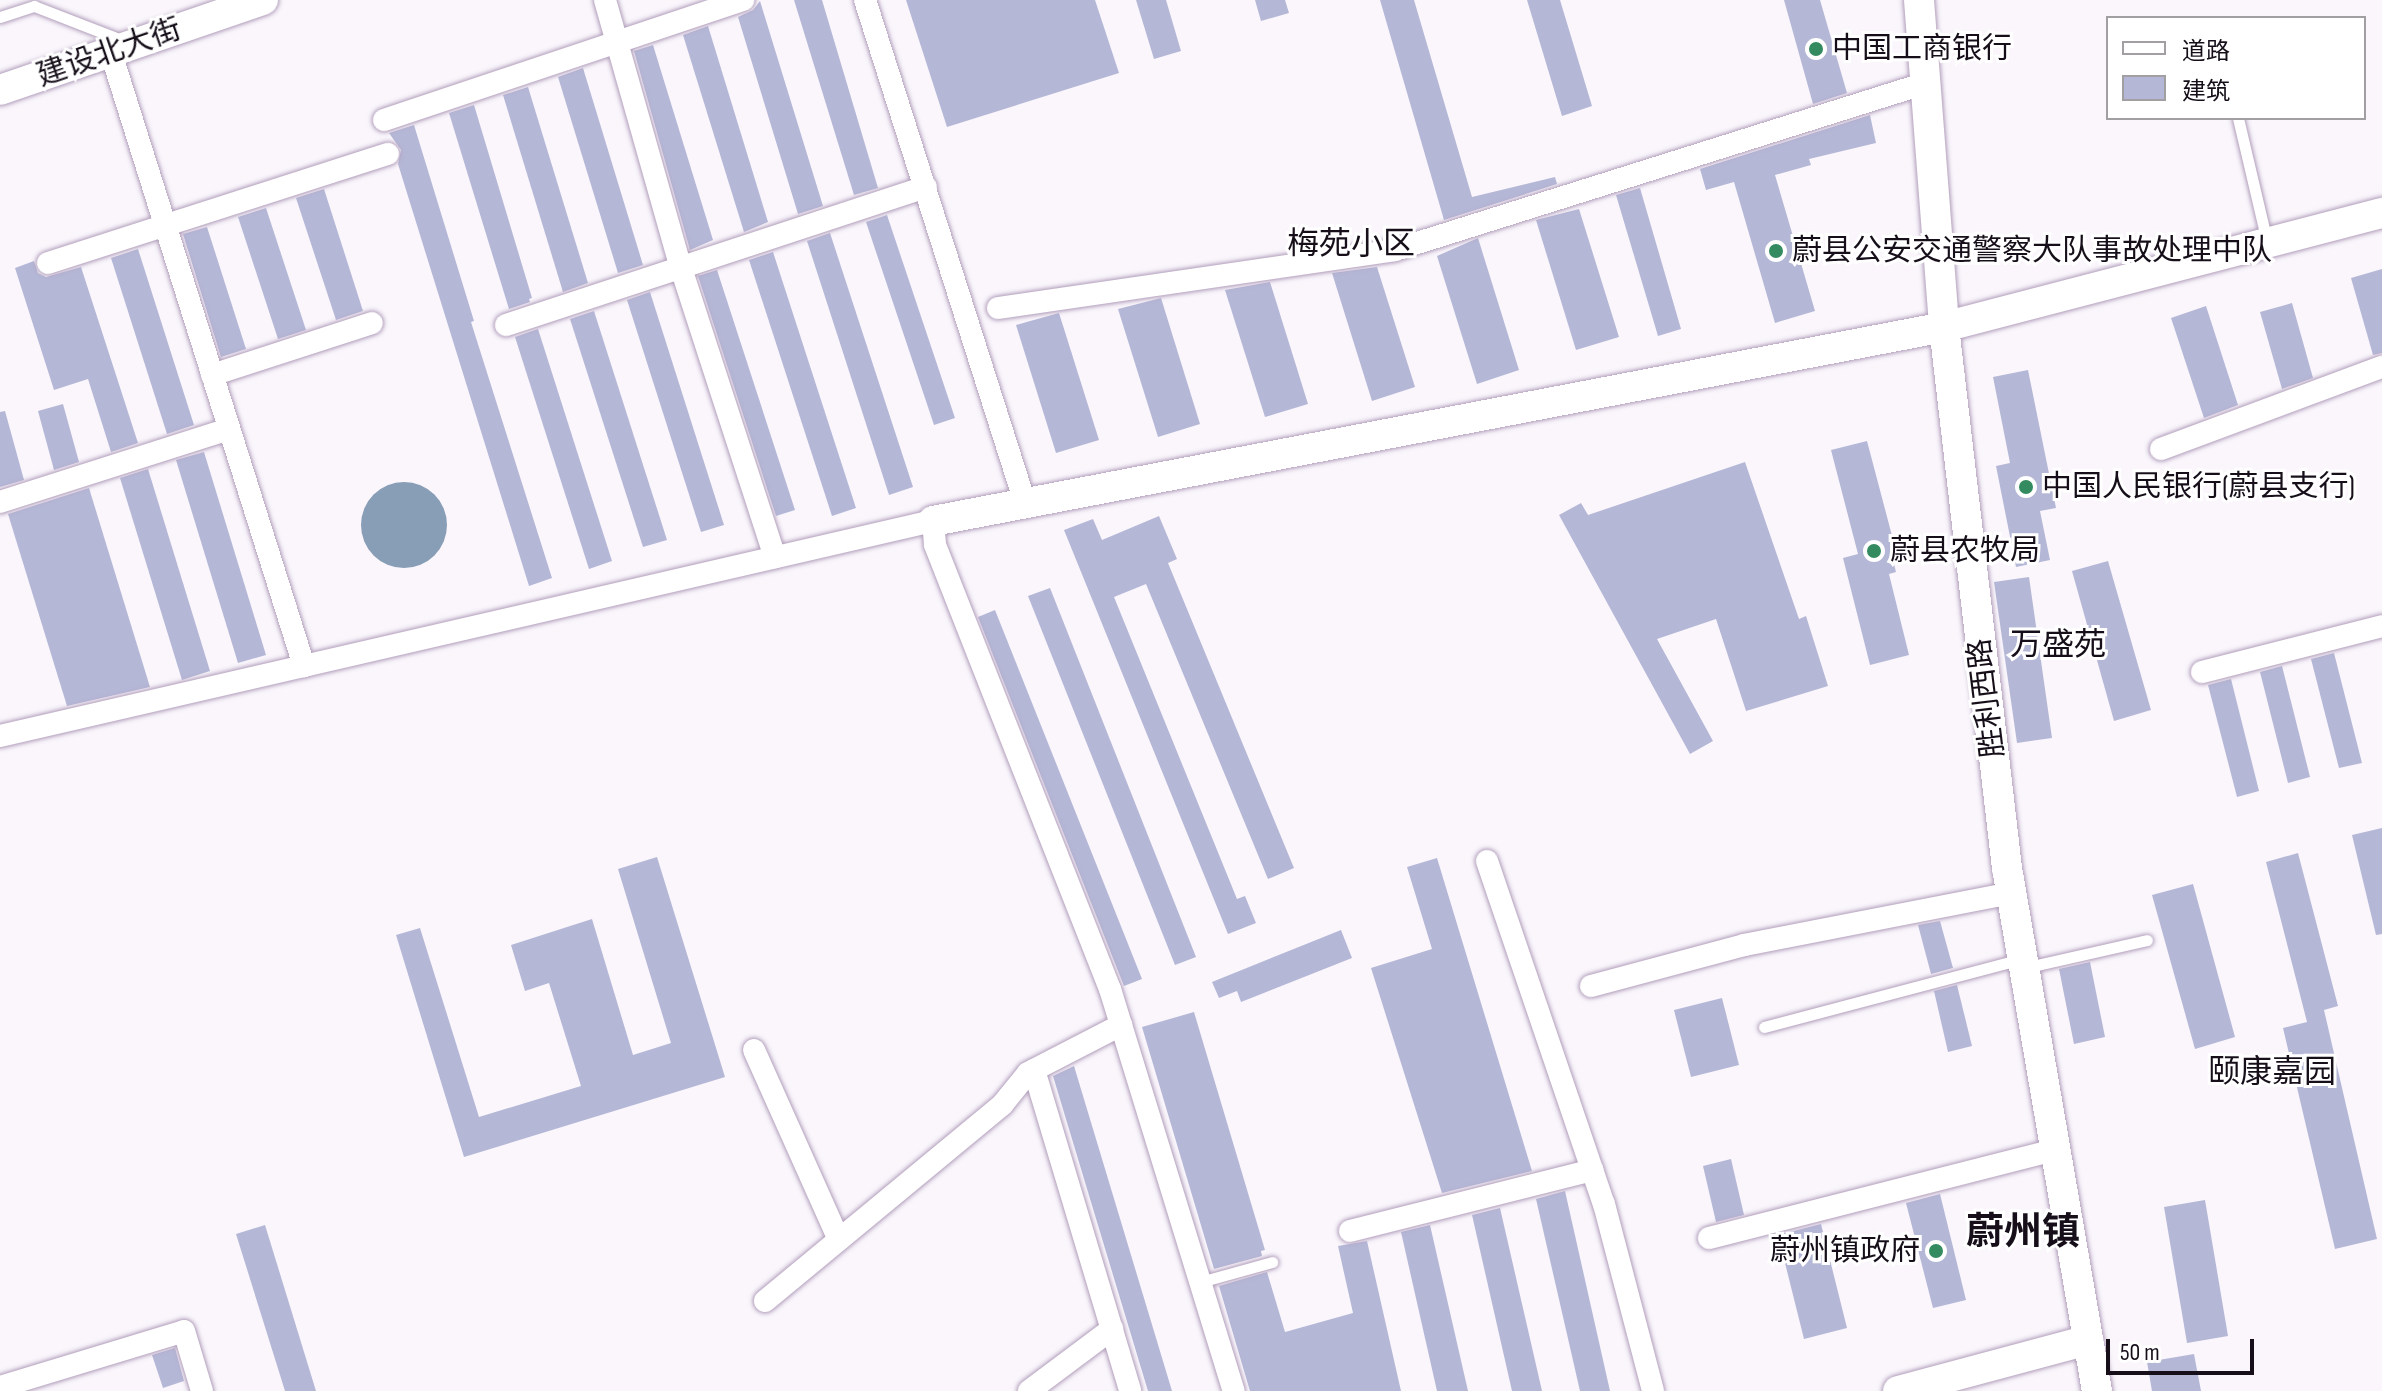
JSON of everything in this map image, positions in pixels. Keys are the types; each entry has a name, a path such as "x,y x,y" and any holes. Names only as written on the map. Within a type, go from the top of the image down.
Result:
{"street":[{"name":"建设北大街","path":"0,90 263,0"},
{"path":"605,0 681,268 775,557"},
{"path":"384,120 743,0"},
{"path":"865,0 1025,503"},
{"name":"胜利西路","path":"1919,0 1944,327 2011,893 2097,1391"},
{"path":"123,49 165,226 304,666"},
{"path":"998,308 1395,250 1926,83"},
{"path":"48,263 388,154"},
{"path":"506,325 926,187"},
{"path":"0,736 933,521 1944,327 2382,213"},
{"path":"212,375 372,323"},
{"path":"2161,449 2382,367"},
{"path":"0,502 229,429"},
{"path":"933,521 935,545 1121,1025 1234,1391"},
{"path":"2202,672 2382,626"},
{"path":"1487,861 1592,1170 1653,1391"},
{"path":"1591,986 1744,945 2011,893"},
{"path":"765,1301 1002,1105 1034,1070 1121,1025"},
{"path":"754,1050 839,1240"},
{"path":"1034,1070 1130,1391"},
{"path":"1709,1238 2055,1150"},
{"path":"1350,1231 1592,1170"},
{"path":"1029,1391 1112,1329"},
{"path":"0,1387 184,1331 202,1391"},
{"path":"1898,1391 2088,1340"}],"lane":[{"path":"0,17 34,6 123,49"},
{"path":"2238,120 2267,243"},
{"path":"1764,1027 2023,963 2147,940"},
{"path":"1200,1282 1272,1262"}],"water":[{"path":"404,482 421,485 435,494 444,508 447,525 444,542 435,556 421,565 404,568 387,565 373,556 364,542 361,525 364,508 373,494 387,485"}],"building":[{"path":"794,0 822,0 878,188 854,195"},
{"path":"906,0 1095,0 1119,73 947,127"},
{"path":"1136,0 1166,0 1181,51 1154,59"},
{"path":"1255,0 1285,0 1289,13 1261,21"},
{"path":"1380,0 1414,0 1472,197 1555,177 1557,184 1444,220"},
{"path":"1527,0 1560,0 1592,106 1562,116"},
{"name":"中国工商银行","path":"1784,0 1820,0 1847,93 1813,104"},
{"path":"760,1 823,206 798,214 738,17 753,10"},
{"path":"708,26 768,222 744,232 683,35"},
{"path":"653,45 713,240 690,250 634,51"},
{"path":"583,68 643,265 618,273 558,77"},
{"path":"528,87 588,283 563,292 503,95"},
{"path":"474,105 532,298 530,302 509,309 449,113"},
{"name":"蔚县公安交通警察大队事故处理中队","path":"1870,115 1876,143 1809,159 1811,165 1775,175 1815,311 1775,323 1734,182 1706,190 1700,169"},
{"path":"414,125 474,321 471,322 552,578 529,586 398,164 401,150 389,133"},
{"path":"1640,188 1681,329 1658,336 1616,195"},
{"path":"324,189 363,311 336,320 296,198"},
{"path":"266,208 306,330 278,339 238,217"},
{"path":"1579,209 1619,337 1576,350 1536,220"},
{"path":"887,215 955,418 934,425 866,222"},
{"path":"207,227 246,349 221,357 183,234"},
{"path":"830,233 913,487 889,495 807,241"},
{"path":"1478,238 1519,370 1477,384 1437,256"},
{"path":"138,249 194,425 167,434 111,258"},
{"path":"773,252 856,508 832,516 749,260"},
{"path":"34,261 38,273 46,277 81,267 138,443 111,452 88,379 54,390 15,268"},
{"path":"1377,267 1415,387 1372,401 1332,273"},
{"path":"2382,269 2382,353 2373,355 2351,278"},
{"path":"717,270 795,510 776,516 698,276"},
{"path":"1270,282 1308,404 1265,417 1225,290"},
{"path":"650,292 724,525 701,532 627,300"},
{"path":"1161,298 1200,424 1158,437 1118,309"},
{"path":"2292,303 2313,378 2282,389 2260,312"},
{"path":"2206,306 2238,405 2204,418 2171,318"},
{"path":"594,311 667,540 643,547 570,319"},
{"path":"1059,313 1099,440 1056,453 1016,325"},
{"path":"538,329 612,561 589,569 515,337"},
{"name":"中国人民银行(蔚县支行)","path":"2028,370 2056,508 2040,511 2050,560 2016,567 1996,466 2010,463 1993,377"},
{"path":"63,404 79,462 54,470 38,411"},
{"path":"5,411 24,480 0,487 0,412"},
{"name":"蔚县农牧局","path":"1867,441 1895,547 1890,548 1896,572 1889,574 1909,655 1870,665 1843,558 1858,554 1831,450"},
{"path":"204,452 266,655 238,663 176,460"},
{"path":"1745,462 1799,619 1806,616 1828,686 1746,711 1716,619 1657,639 1713,741 1690,754 1559,515 1581,503 1588,515"},
{"path":"148,469 210,671 182,680 120,478"},
{"path":"89,488 150,687 67,706 8,514"},
{"path":"1159,516 1177,559 1168,563 1294,868 1268,879 1146,584 1114,597 1237,899 1245,896 1256,923 1228,934 1064,530 1093,519 1102,540"},
{"path":"2108,561 2151,710 2114,721 2072,571"},
{"path":"2029,577 2052,738 2017,743 1994,582"},
{"path":"1050,588 1196,957 1175,965 1028,596"},
{"path":"995,610 1142,979 1124,986 978,617"},
{"path":"2334,653 2362,763 2339,768 2311,659"},
{"path":"2282,666 2310,777 2288,783 2260,672"},
{"path":"2231,679 2259,791 2237,797 2208,685"},
{"path":"2382,828 2382,934 2376,935 2352,835"},
{"path":"2298,853 2338,1006 2324,1010 2377,1239 2335,1249 2283,1028 2307,1022 2266,862"},
{"path":"657,857 725,1077 464,1157 396,935 420,928 479,1117 581,1086 549,983 525,991 511,945 592,919 633,1055 671,1043 618,869"},
{"path":"1437,858 1532,1171 1442,1193 1371,968 1432,949 1407,867"},
{"path":"2193,884 2235,1037 2195,1049 2152,895"},
{"path":"1940,921 1953,968 1931,974 1918,925"},
{"path":"1341,930 1352,958 1241,1002 1237,991 1219,998 1212,982"},
{"path":"2090,962 2105,1037 2074,1044 2059,969"},
{"path":"1957,985 1972,1046 1948,1052 1934,991"},
{"path":"1722,998 1739,1065 1691,1077 1674,1010"},
{"path":"1194,1012 1265,1250 1261,1251 1262,1256 1214,1269 1142,1027"},
{"path":"1074,1066 1172,1391 1148,1391 1053,1076"},
{"path":"1731,1159 1744,1215 1716,1222 1703,1166"},
{"path":"1565,1191 1610,1391 1580,1391 1536,1199"},
{"name":"蔚州镇政府","path":"1940,1194 1966,1300 1933,1308 1906,1203"},
{"path":"2205,1200 2228,1336 2187,1343 2164,1207"},
{"path":"1500,1208 1542,1391 1512,1391 1472,1215"},
{"path":"1821,1224 1847,1328 1804,1339 1778,1235"},
{"path":"265,1225 316,1391 285,1391 236,1234"},
{"path":"1430,1225 1468,1391 1437,1391 1401,1232"},
{"path":"1367,1241 1401,1391 1250,1391 1219,1286 1267,1272 1285,1332 1353,1313 1338,1246"},
{"path":"175,1348 184,1381 163,1388 152,1355"},
{"path":"2194,1354 2201,1391 2152,1391 2147,1362"}],"place":[{"name":"中国工商银行","path":"1816,49"},
{"name":"蔚县公安交通警察大队事故处理中队","path":"1776,251"},
{"name":"中国人民银行(蔚县支行)","path":"2026,487"},
{"name":"蔚县农牧局","path":"1874,551"},
{"name":"蔚州镇政府","path":"1936,1251"}],"district":[{"name":"梅苑小区","path":"1351,245"},
{"name":"万盛苑","path":"2058,646"},
{"name":"颐康嘉园","path":"2272,1073"},
{"name":"蔚州镇","path":"2023,1233"}]}
